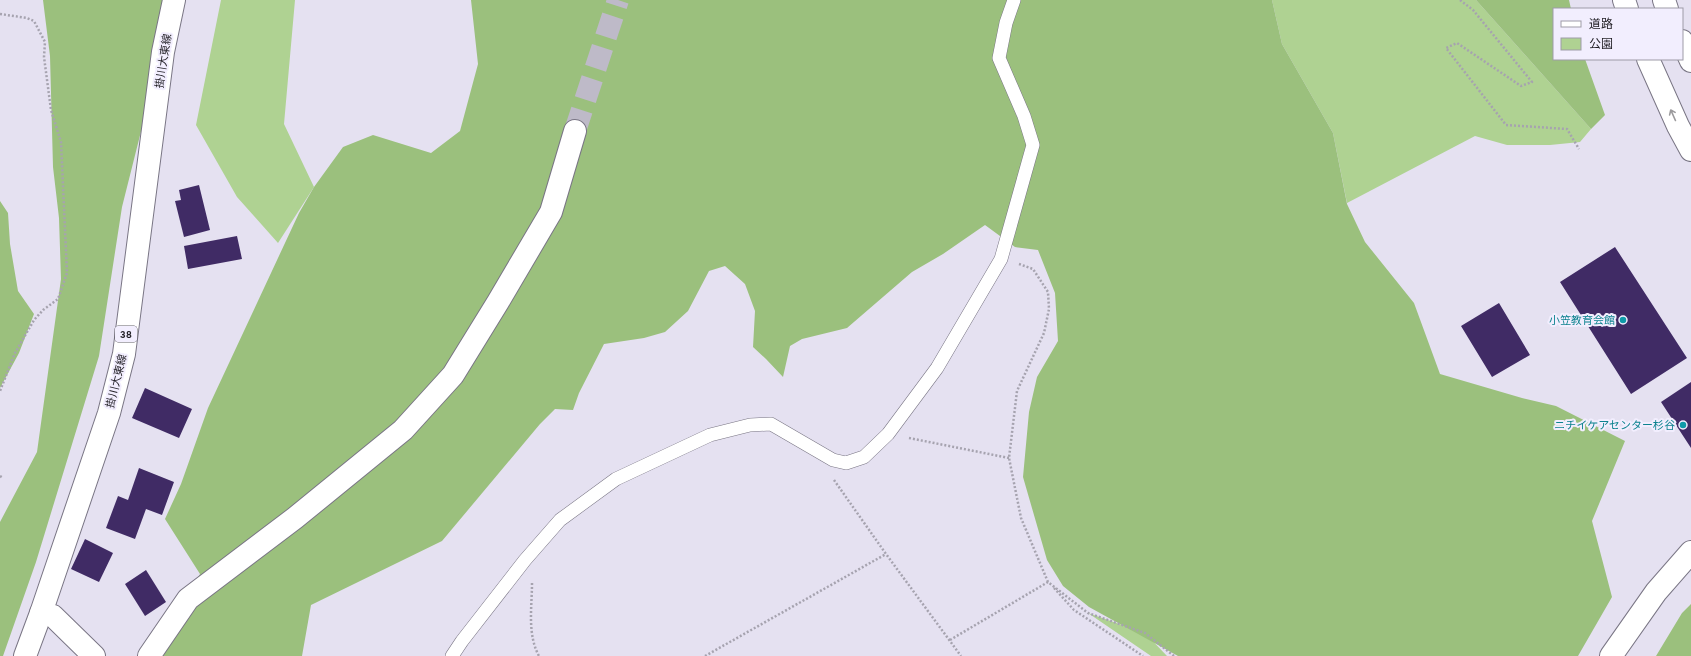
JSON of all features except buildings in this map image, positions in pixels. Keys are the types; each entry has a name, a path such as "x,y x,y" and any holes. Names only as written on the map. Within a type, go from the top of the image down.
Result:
{"street":[{"name":"掛川大東線","path":"25,656 42,613 109,413 124,354 163,52 174,0"},
{"path":"1683,43 1691,60"},
{"path":"1648,60 1678,126 1691,150"},
{"path":"149,656 188,599 295,518 404,430 453,375 551,212 575,131"},
{"path":"1610,656 1656,592 1691,552"},
{"path":"42,613 53,616 94,656"}],"lane":[{"path":"452,656 525,560 560,520 616,479 710,436 750,425 771,424 833,460 846,463 864,457 888,434 937,368 1001,259 1033,145 1024,116 999,58 1006,24 1014,0"}],"path":[{"path":"1460,0 1473,10 1532,82 1521,86 1457,43 1446,48 1506,126 1568,129 1579,149"},
{"path":"0,14 27,18 34,21 45,42 44,57 51,110 61,142 67,273 58,299 43,310 34,320 15,353 0,391"},
{"path":"1001,259 1033,269 1048,292 1049,309 1044,333 1017,391 1009,458 1021,518 1048,582 1074,610 1143,656"},
{"path":"888,434 1009,458"},
{"path":"833,460 829,469 831,477 961,656"},
{"path":"705,656 886,554"},
{"path":"525,560 532,573 531,631 535,649 539,656"},
{"path":"950,640 1048,582"},
{"path":"1048,582 1088,613 1145,633 1174,656"}],"green space":[{"path":"43,0 174,0 122,207 99,356 36,562 3,656 0,656 0,522 37,452 61,279 59,218 53,167 50,56"},
{"path":"221,0 295,0 284,124 314,187 278,243 237,197 196,125"},
{"path":"471,0 1272,0 1282,44 1333,133 1347,204 1365,242 1414,303 1440,374 1522,398 1556,406 1625,441 1592,521 1612,597 1578,656 1178,656 1089,607 1063,586 1047,560 1023,477 1029,412 1037,377 1058,341 1055,293 1038,250 1015,247 985,225 943,254 912,272 847,328 802,339 790,346 783,377 753,347 755,311 745,284 725,266 709,271 688,311 665,332 644,338 604,344 579,393 573,410 555,409 540,424 442,541 311,605 302,656 154,656 200,574 165,519 181,484 208,408 299,213 314,187 343,147 373,135 431,153 460,131 478,64"},
{"path":"1272,0 1476,0 1591,129 1580,142 1550,145 1507,145 1475,136 1347,203 1333,133 1282,44"},
{"path":"1476,0 1569,0 1571,8 1553,8 1553,60 1585,60 1605,115 1591,129"},
{"path":"0,201 8,213 10,244 18,291 34,314 19,353 0,388"},
{"path":"1691,604 1691,656 1656,656 1682,613"},
{"path":"1088,613 1145,633 1167,656 1151,656"}],"tunnel":[{"path":"575,131 618,0"}],"place":[{"name":"小笠教育会館","path":"1623,320"},
{"name":"ニチイケアセンター杉谷","path":"1683,425"}]}
